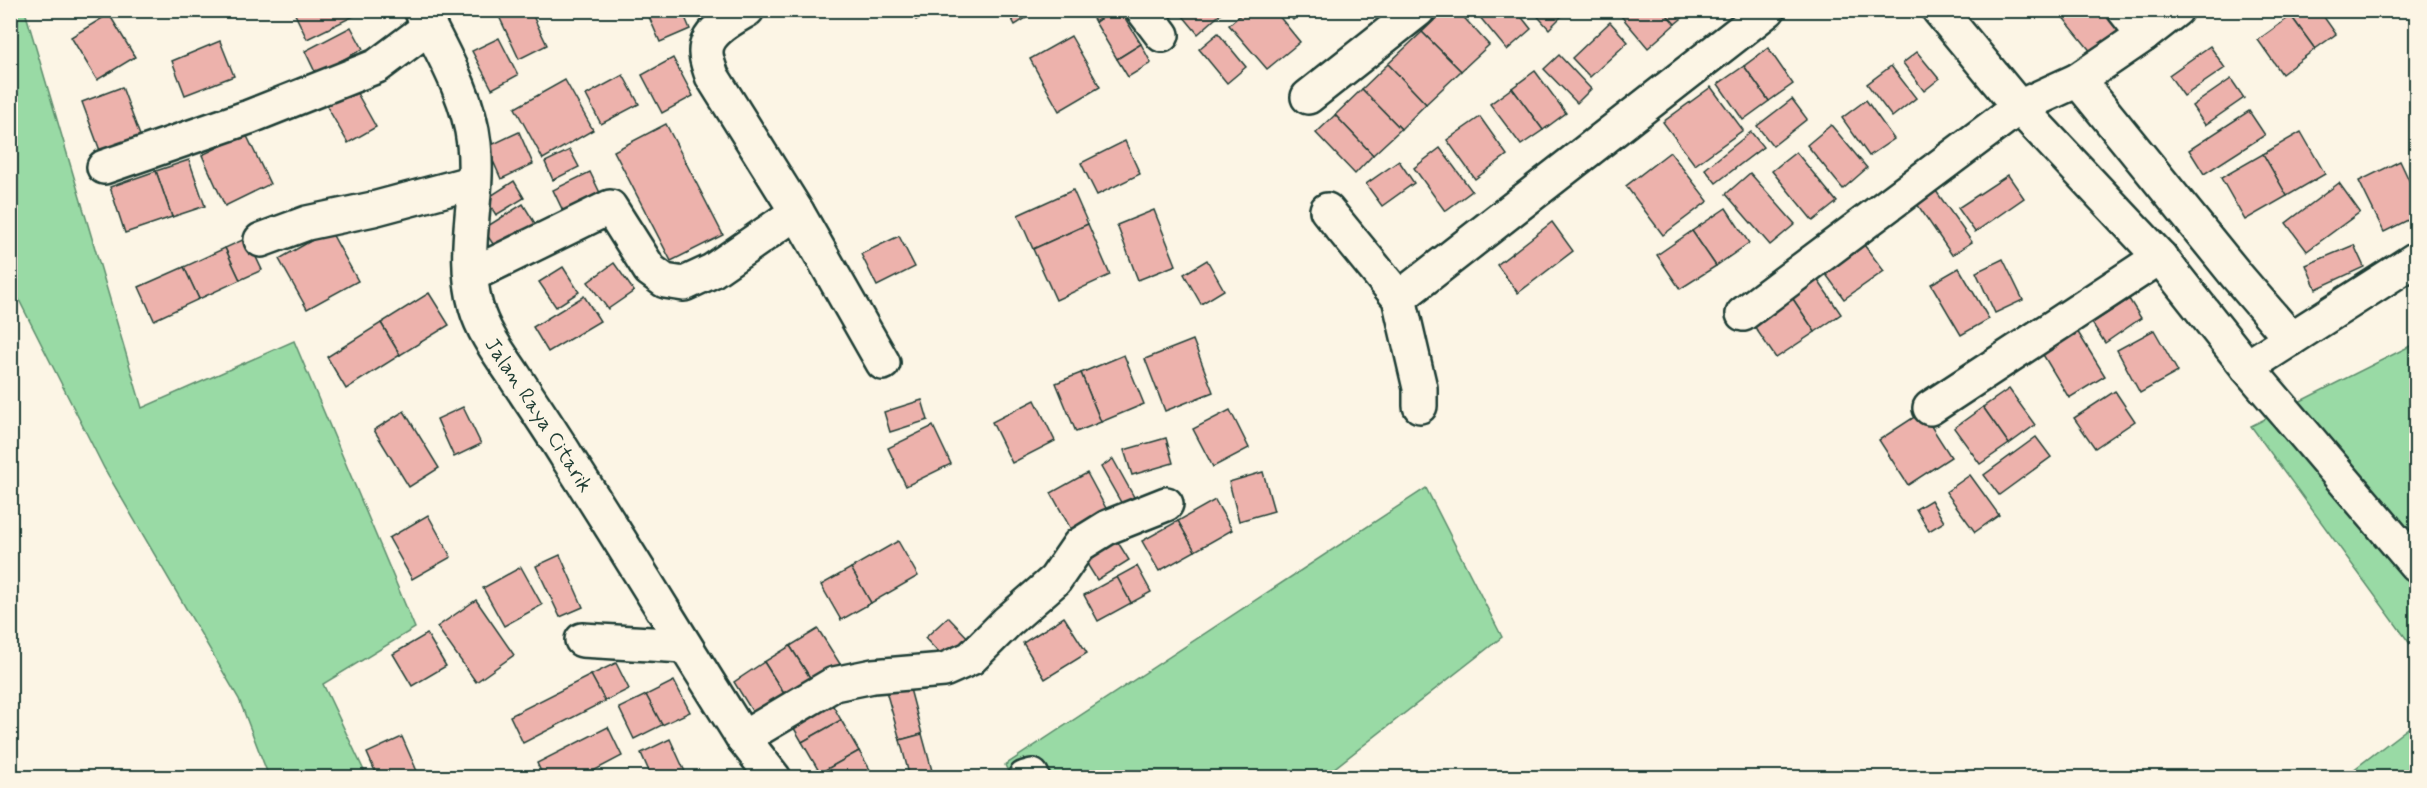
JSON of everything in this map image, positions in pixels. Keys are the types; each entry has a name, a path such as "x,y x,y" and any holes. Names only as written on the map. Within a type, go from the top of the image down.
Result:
{"street":[{"path":"747,10 725,23 709,40 705,52 712,76 797,212 883,363"},
{"path":"1308,97 1418,10"},
{"path":"1399,298 1768,10"},
{"path":"1939,10 2019,107 2160,257 2247,367 2416,565"},
{"path":"1743,314 2019,107 2078,80 2134,23 2176,10"},
{"path":"104,167 249,117 377,66 425,19"},
{"name":"Jalan Raya Citarik","path":"425,19 453,75 470,118 474,146 474,182 469,233 471,275 476,307 488,337 567,457 743,738 774,777"},
{"path":"2078,80 2291,339"},
{"path":"261,240 307,223 373,209 474,182"},
{"path":"471,275 610,207 650,270 665,281 684,284 712,271 797,212"},
{"path":"1327,210 1399,298 1420,388 1420,406"},
{"path":"1930,408 2160,257"},
{"path":"2247,367 2416,259"},
{"path":"743,738 834,684 873,676 944,670 971,658 1007,622 1055,580 1079,545 1107,527 1166,504"},
{"path":"582,640 684,646"}],"green space":[{"path":"11,10 25,11 142,408 294,341 415,628 323,684 367,777 269,777 239,699 104,468 11,284"},
{"path":"2416,343 2416,652 2251,426"},
{"path":"1426,488 1502,637 1328,773 1315,777 1011,778 1005,765"},
{"path":"2416,722 2416,777 2344,777"}],"building":[{"path":"293,10 351,10 354,16 307,39"},
{"path":"500,10 530,10 547,45 519,59 497,12"},
{"path":"646,10 682,10 690,29 660,42"},
{"path":"911,10 934,10 916,20"},
{"path":"1007,10 1039,10 1015,25"},
{"path":"1088,10 1115,10 1095,22"},
{"path":"1115,10 1120,10 1141,44 1117,59 1095,22"},
{"path":"1178,10 1225,10 1198,34"},
{"path":"1246,10 1274,10 1300,42 1267,69 1229,25"},
{"path":"1285,10 1305,10 1293,20"},
{"path":"1445,10 1457,10 1489,45 1461,71 1422,32"},
{"path":"1474,10 1516,10 1531,29 1507,50"},
{"path":"1532,10 1560,10 1563,15 1549,29"},
{"path":"1616,10 1663,10 1675,24 1648,48"},
{"path":"1663,10 1692,10 1675,24"},
{"path":"2057,10 2105,10 2130,40 2101,64"},
{"path":"2299,10 2319,10 2336,34 2315,49 2291,16"},
{"path":"109,14 135,57 97,80 71,37"},
{"path":"2291,16 2315,49 2282,74 2258,40"},
{"path":"1610,22 1628,42 1590,77 1572,58"},
{"path":"351,27 363,49 316,74 305,51"},
{"path":"1422,32 1461,71 1426,104 1388,64"},
{"path":"1218,33 1246,67 1227,83 1199,49"},
{"path":"1071,36 1100,87 1059,111 1030,59"},
{"path":"499,38 518,75 492,89 472,51"},
{"path":"220,41 234,76 185,95 172,61"},
{"path":"1141,44 1151,63 1128,77 1117,59"},
{"path":"2210,46 2225,68 2184,96 2169,75"},
{"path":"1768,48 1793,84 1769,101 1744,66"},
{"path":"1917,52 1939,79 1924,91 1903,63"},
{"path":"1559,55 1591,89 1577,103 1544,69"},
{"path":"673,58 693,96 662,113 642,75"},
{"path":"1388,64 1426,104 1401,129 1362,89"},
{"path":"1744,66 1769,101 1743,120 1718,84"},
{"path":"1891,66 1916,98 1892,117 1867,84"},
{"path":"1535,71 1566,113 1543,130 1512,88"},
{"path":"623,75 639,104 601,124 586,95"},
{"path":"2231,79 2244,98 2205,125 2192,106"},
{"path":"565,80 593,130 543,159 515,108"},
{"path":"353,86 376,127 348,143 325,103"},
{"path":"122,87 142,141 102,156 82,102"},
{"path":"1711,87 1743,130 1695,165 1663,122"},
{"path":"1512,88 1543,130 1521,145 1490,104"},
{"path":"1362,89 1401,129 1373,155 1335,115"},
{"path":"1792,99 1807,119 1773,146 1757,126"},
{"path":"1866,100 1894,139 1869,156 1842,118"},
{"path":"2249,111 2265,135 2204,174 2189,150"},
{"path":"1335,115 1373,155 1355,174 1316,133"},
{"path":"1480,117 1507,155 1475,179 1447,140"},
{"path":"666,124 723,235 671,261 614,151"},
{"path":"1831,125 1867,168 1843,189 1807,145"},
{"path":"519,132 533,164 501,179 487,147"},
{"path":"1751,132 1763,147 1716,183 1705,169"},
{"path":"2301,132 2325,174 2287,196 2263,154"},
{"path":"246,134 270,184 225,206 202,155"},
{"path":"1125,141 1140,174 1097,195 1081,163"},
{"path":"1440,148 1472,191 1445,211 1414,168"},
{"path":"570,150 579,167 553,180 545,162"},
{"path":"1670,152 1708,201 1663,235 1626,186"},
{"path":"1796,152 1837,202 1813,221 1772,171"},
{"path":"2263,154 2287,196 2245,220 2221,178"},
{"path":"189,160 205,206 172,217 156,171"},
{"path":"1399,161 1414,183 1382,206 1366,184"},
{"path":"2400,161 2416,195 2416,216 2384,232 2359,181"},
{"path":"156,171 172,217 125,233 110,187"},
{"path":"590,172 601,195 564,213 553,190"},
{"path":"1750,173 1795,224 1770,245 1726,194"},
{"path":"2008,175 2024,198 1975,232 1958,208"},
{"path":"514,181 524,198 496,215 486,199"},
{"path":"2339,183 2360,212 2307,251 2286,223"},
{"path":"1073,190 1088,224 1033,249 1018,215"},
{"path":"1936,191 1972,242 1952,255 1917,204"},
{"path":"523,204 536,225 497,250 483,229"},
{"path":"1726,208 1749,243 1716,266 1692,231"},
{"path":"1154,210 1176,265 1138,280 1117,225"},
{"path":"1552,222 1573,251 1518,293 1497,265"},
{"path":"1088,224 1110,275 1056,300 1033,249"},
{"path":"330,230 358,281 307,309 279,259"},
{"path":"1692,231 1716,266 1680,289 1657,255"},
{"path":"899,236 915,267 877,286 861,254"},
{"path":"247,238 262,270 240,280 225,248"},
{"path":"1861,241 1884,271 1844,299 1822,269"},
{"path":"2354,245 2364,267 2316,289 2306,265"},
{"path":"225,248 240,280 199,299 184,267"},
{"path":"2003,259 2023,300 1995,313 1976,272"},
{"path":"1207,260 1224,290 1201,304 1184,274"},
{"path":"614,263 634,291 608,309 588,282"},
{"path":"184,267 199,299 154,320 139,287"},
{"path":"563,267 579,292 556,307 539,282"},
{"path":"1959,268 1989,319 1961,335 1931,284"},
{"path":"1817,279 1841,314 1815,332 1791,296"},
{"path":"429,293 449,325 400,355 381,323"},
{"path":"584,296 600,321 548,352 533,327"},
{"path":"1791,296 1815,332 1776,358 1752,323"},
{"path":"2129,299 2141,318 2105,343 2092,323"},
{"path":"2071,321 2105,376 2069,398 2036,343"},
{"path":"381,323 400,355 346,389 327,357"},
{"path":"2154,330 2178,372 2140,393 2117,350"},
{"path":"1193,340 1213,392 1165,411 1145,359"},
{"path":"1124,355 1144,404 1101,422 1081,373"},
{"path":"1081,373 1101,422 1076,432 1056,383"},
{"path":"2009,389 2035,425 2009,444 1983,407"},
{"path":"2115,391 2135,421 2095,448 2074,418"},
{"path":"922,400 928,420 890,432 884,412"},
{"path":"1035,400 1055,441 1012,463 992,422"},
{"path":"463,407 481,444 454,457 437,419"},
{"path":"1983,407 2009,444 1980,464 1954,428"},
{"path":"1230,410 1249,448 1213,467 1193,429"},
{"path":"404,411 439,468 409,487 374,430"},
{"path":"1922,412 1951,457 1908,485 1879,440"},
{"path":"933,426 951,464 906,486 888,448"},
{"path":"2036,437 2051,457 1999,495 1984,475"},
{"path":"1166,438 1173,463 1132,475 1124,450"},
{"path":"1113,459 1139,506 1127,513 1101,467"},
{"path":"1263,472 1274,511 1239,521 1229,482"},
{"path":"1087,473 1108,512 1072,531 1051,493"},
{"path":"1970,475 1999,515 1975,532 1946,492"},
{"path":"1215,500 1232,530 1195,551 1178,521"},
{"path":"1931,500 1944,522 1929,531 1916,509"},
{"path":"428,515 451,557 412,579 389,538"},
{"path":"1178,521 1195,551 1159,571 1142,541"},
{"path":"1109,528 1129,560 1097,580 1077,548"},
{"path":"898,541 918,576 871,603 851,568"},
{"path":"560,555 583,607 560,617 536,566"},
{"path":"1137,566 1151,592 1131,603 1117,577"},
{"path":"521,567 542,605 504,626 483,588"},
{"path":"851,568 871,603 841,620 821,585"},
{"path":"1117,577 1131,603 1098,621 1084,595"},
{"path":"476,600 514,655 476,682 437,627"},
{"path":"948,617 972,642 949,664 925,638"},
{"path":"1064,617 1087,653 1045,679 1023,643"},
{"path":"818,629 842,667 814,684 790,646"},
{"path":"427,634 446,666 412,686 393,654"},
{"path":"790,646 814,684 788,700 764,662"},
{"path":"764,662 788,700 757,719 734,682"},
{"path":"616,663 629,689 605,701 591,675"},
{"path":"591,675 605,701 523,743 510,716"},
{"path":"674,681 690,712 662,725 646,695"},
{"path":"909,685 922,734 900,740 886,691"},
{"path":"646,695 662,725 634,739 619,708"},
{"path":"827,695 841,720 802,742 788,718"},
{"path":"841,720 859,751 820,773 802,742"},
{"path":"608,727 622,756 580,778 544,778 537,763"},
{"path":"922,734 934,778 910,778 900,740"},
{"path":"402,737 420,778 378,778 367,753"},
{"path":"670,739 686,774 679,778 652,778 641,753"},
{"path":"859,751 875,778 822,778 820,773"}]}
